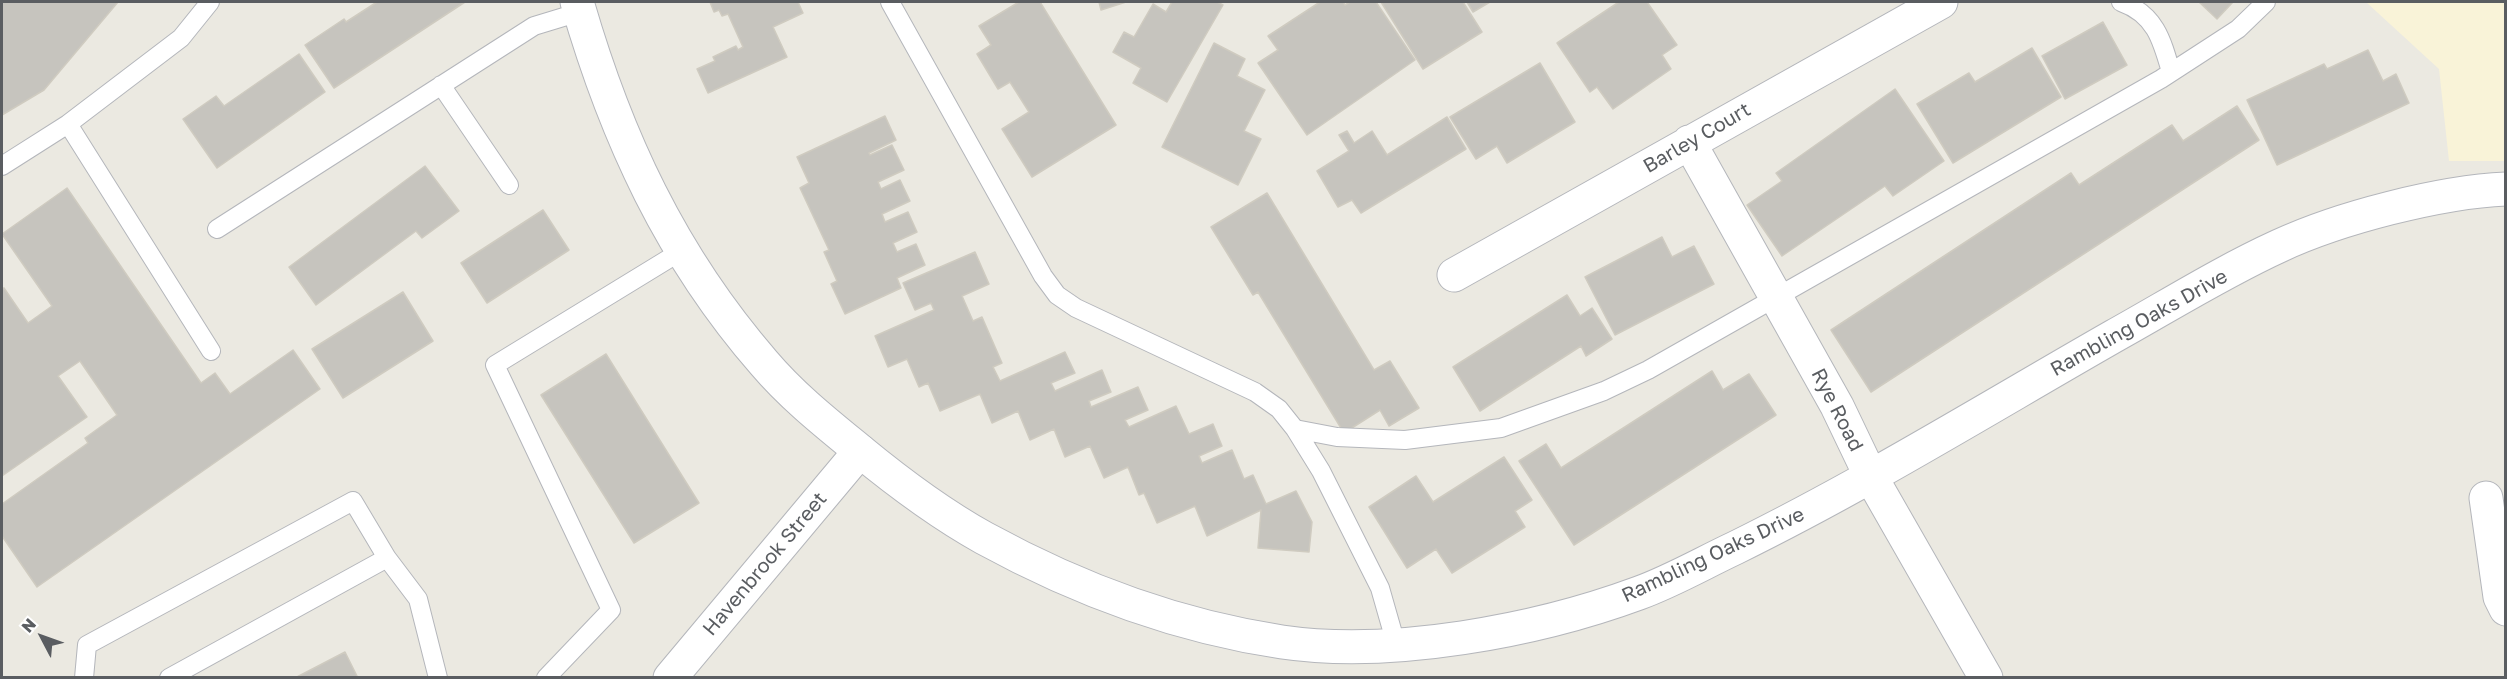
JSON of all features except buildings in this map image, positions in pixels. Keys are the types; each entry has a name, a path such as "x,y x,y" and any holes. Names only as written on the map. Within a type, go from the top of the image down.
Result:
{"street":[{"name":"Barley Court","path":"1454,275 1941,2"},
{"name":"Rambling Oaks Drive","path":"578,7 593,57 635,166 683,250 726,315 766,366 814,413 933,508 966,528 1073,584 1142,610 1283,642 1396,644 1479,635 1556,620 1644,591 1787,522 1871,477 2111,338 2282,244 2354,219 2440,197 2505,189"},
{"name":"Rye Road","path":"1689,142 1837,406 1871,477 1986,678"},
{"name":"Havenbrook Street","path":"670,678 860,451"},
{"path":"2486,498 2500,597 2505,609"}],"lane":[{"path":"2,166 68,124 181,38 210,2"},
{"path":"890,2 1043,276 1057,295 1076,308 1255,392 1279,410 1295,429 1321,471 1380,588 1396,644"},
{"path":"2121,2 2134,6 2149,17 2162,37 2171,72"},
{"path":"1295,429 1337,437 1405,440 1501,428 1622,382 2171,72 2238,29 2266,2"},
{"path":"217,229 534,26 578,7"},
{"path":"441,85 509,185"},
{"path":"68,124 211,351"},
{"path":"546,678 611,610 495,365 683,250"},
{"path":"84,678 87,645 353,501 387,558 418,599 438,678"},
{"path":"169,678 387,558"}],"shaded area":[{"path":"2366,2 2505,2 2505,161 2449,161 2439,69"}]}
